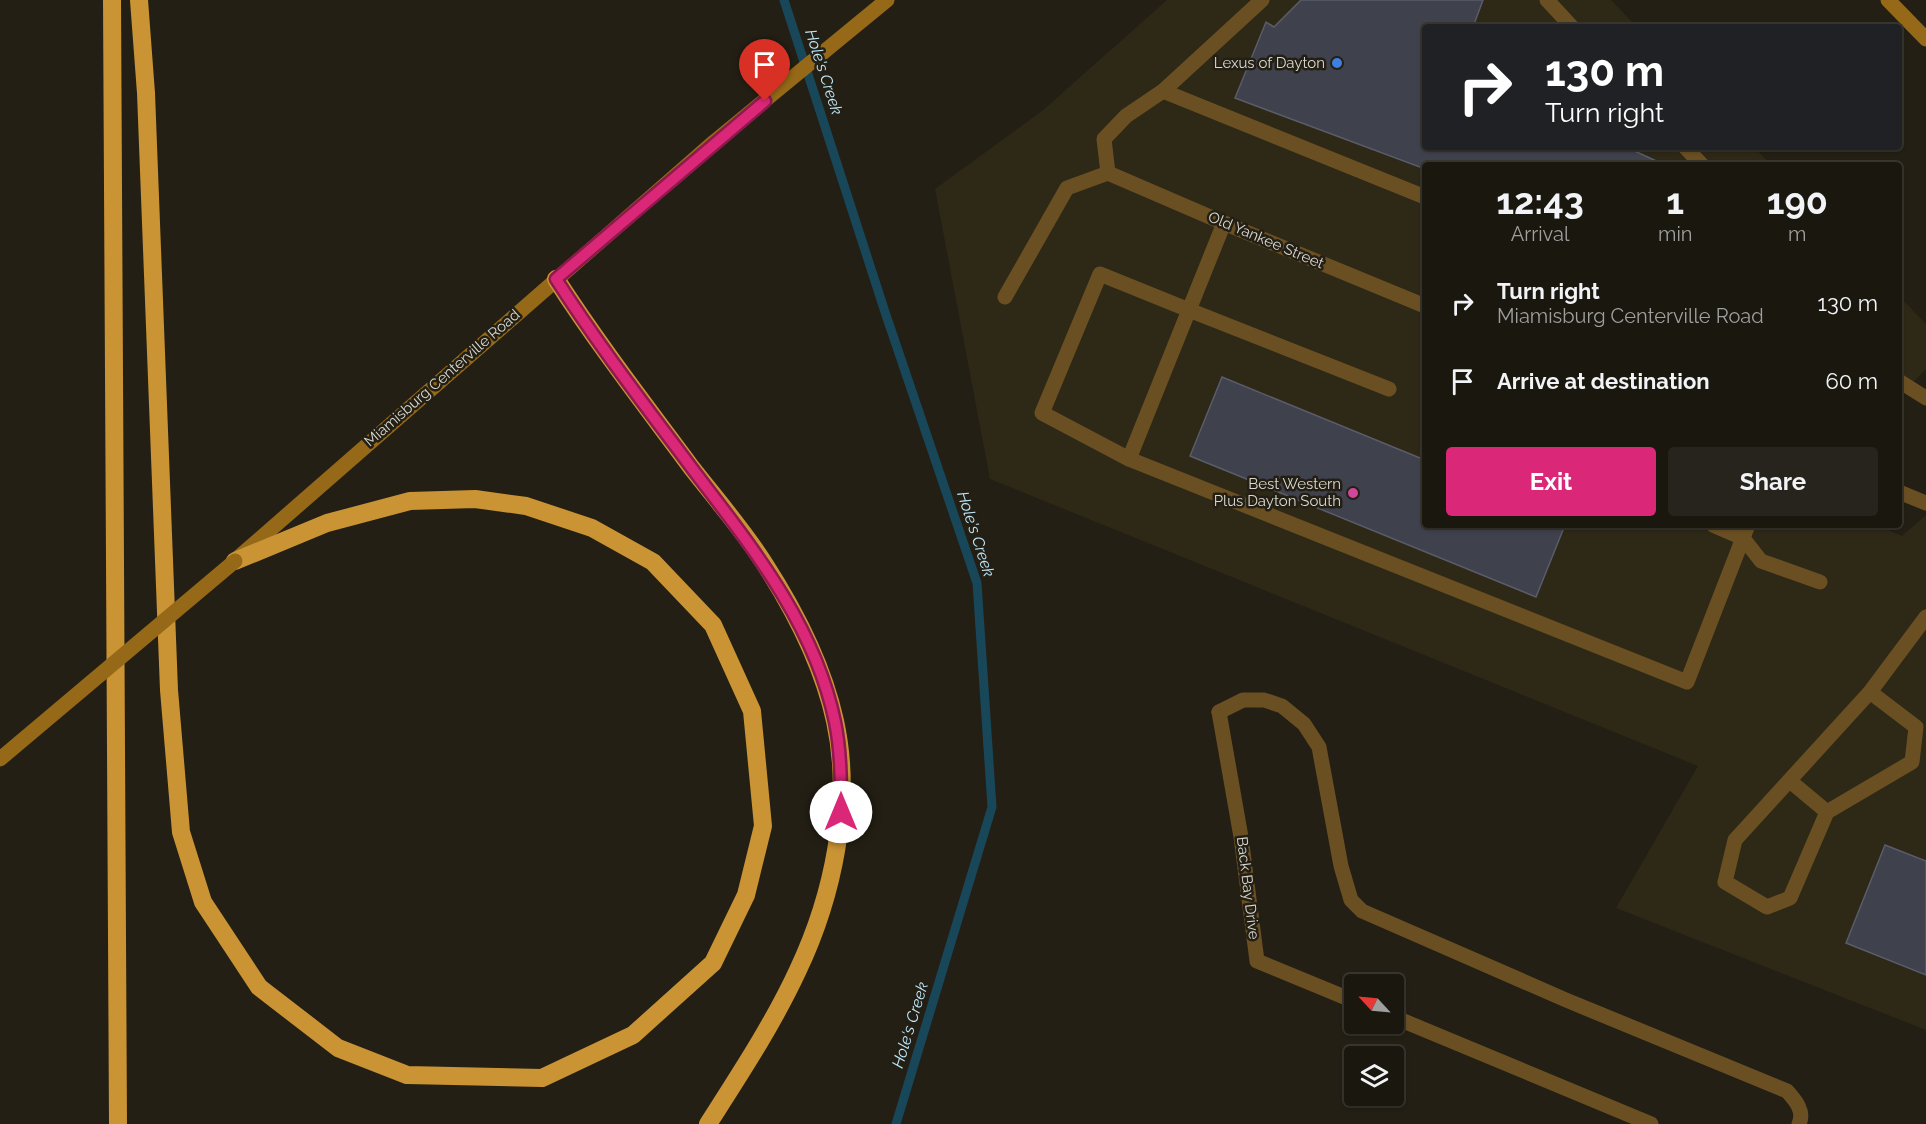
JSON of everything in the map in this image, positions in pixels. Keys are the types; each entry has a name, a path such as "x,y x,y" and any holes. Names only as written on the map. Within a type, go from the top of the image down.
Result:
{"highway":[{"path":"112,0 118,1124"},
{"path":"139,0 146,93 169,690 181,832 203,902 259,987 338,1048 407,1075 542,1078 633,1035 713,963 746,895 763,826 752,711 713,625 653,562 581,524 526,506 475,499 410,501 327,523 235,561"},
{"path":"556,279 599,345 763,562 789,606 817,663 835,721 841,766 841,812 835,855 820,913 799,969 762,1039 708,1124"}],"main road":[{"name":"Miamisburg Centerville Road","path":"0,759 235,561 675,176 887,0"},
{"path":"1888,0 1926,39"}],"street":[{"path":"1005,297 1067,188 1108,173 1104,139 1126,116 1163,91 1262,0"},
{"path":"1547,0 1569,24"},
{"path":"1163,91 1422,196"},
{"path":"1688,150 1699,162"},
{"name":"Old Yankee Street","path":"1108,173 1422,305"},
{"path":"1129,459 1224,223"},
{"path":"1389,389 1100,274 1042,413 1129,459 1687,682 1745,531"},
{"path":"1902,383 1926,398"},
{"path":"1902,493 1926,503"},
{"path":"1729,528 1745,531"},
{"path":"1745,531 1761,561 1820,582"},
{"path":"1870,692 1916,727 1912,762 1827,812 1790,898 1767,907 1725,882 1735,840 1870,692 1920,639 1926,617"},
{"name":"Back Bay Drive","path":"1344,997 1257,961 1241,837 1220,712 1243,700 1264,700 1282,706 1305,724 1319,747 1341,866 1351,900 1362,910 1566,1000 1787,1091 1798,1103 1801,1119 1799,1124"},
{"path":"1790,781 1827,812"},
{"path":"1404,1021 1651,1124"}],"shaded area":[{"path":"1167,0 1611,0 1634,24 1422,24 1422,150 1757,150 1768,162 1422,162 1422,528 1884,528 1902,536 1926,515 1926,1030 1616,908 1698,766 990,479 935,189 1042,111"},
{"path":"1902,299 1926,324 1926,369 1902,393"}],"building":[{"name":"Lexus of Dayton","path":"1301,0 1483,0 1474,24 1422,24 1422,150 1632,150 1658,162 1422,162 1422,168 1235,98 1266,22 1274,27"},
{"name":"Best Western Plus Dayton South","path":"1222,377 1422,459 1422,528 1564,528 1536,597 1190,456"},
{"path":"1885,845 1926,861 1926,975 1846,943"}],"waterway":[{"name":"Hole's Creek","path":"784,0 885,312 977,583 992,807 896,1124"}],"place":[{"name":"Lexus of Dayton","path":"1337,63"},
{"name":"Best Western Plus Dayton South","path":"1353,493"}],"route":[{"path":"765,101 556,279 599,345 763,562 789,606 817,663 835,721 841,766 841,812"}]}
